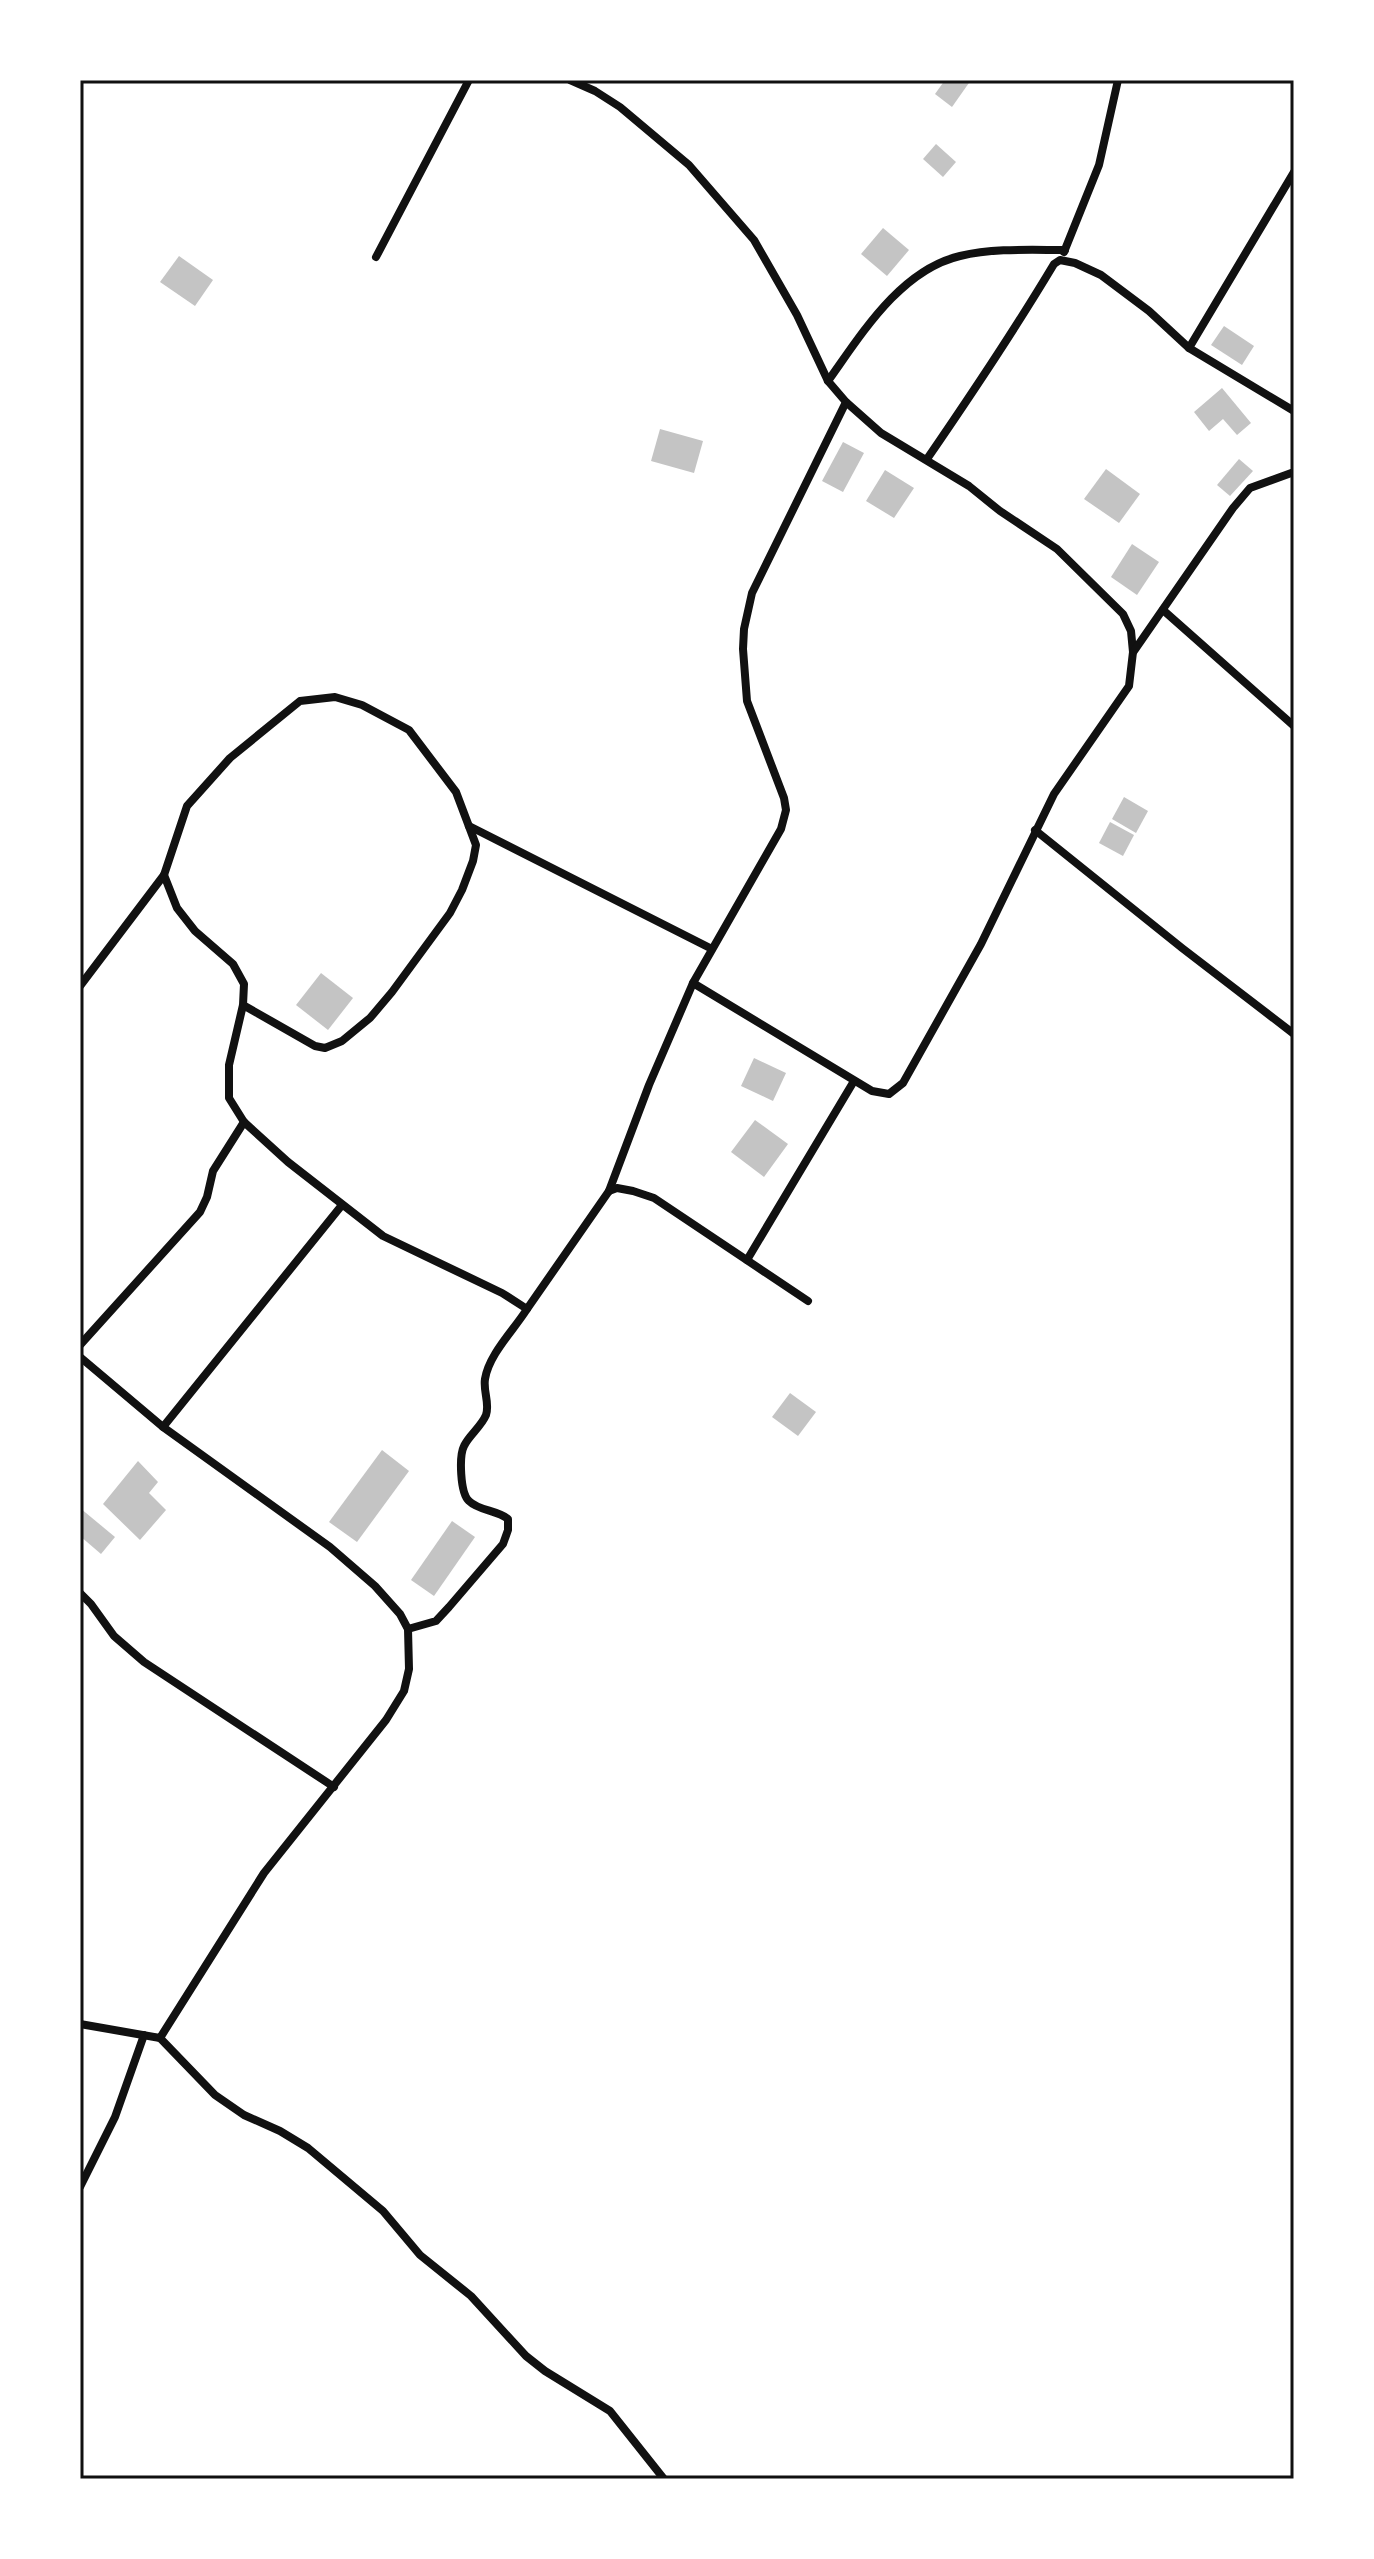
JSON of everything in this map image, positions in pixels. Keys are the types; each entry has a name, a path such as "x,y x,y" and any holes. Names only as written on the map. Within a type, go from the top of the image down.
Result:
{"street":[{"path":"376,257 469,80"},
{"path":"570,80 620,107 689,165 754,240 797,315 828,381 846,402 881,433 969,486 1057,549 1123,614 1131,631 1133,652 1129,686 1070,768 1035,830 981,944 903,1083 889,1094 872,1091 693,983"},
{"path":"927,459 1008,342 1054,264 1060,260 1099,165 1118,80"},
{"path":"1189,348 1294,172"},
{"path":"828,381 878,311 922,273 956,257 994,250 1065,250"},
{"path":"1060,260 1101,275 1149,311 1189,348 1294,411"},
{"path":"408,1629 436,1621 503,1544 508,1519 468,1501 463,1492 464,1446 484,1420 489,1406 485,1379 489,1367 609,1191 649,1085 693,983 781,829 786,810 784,798 747,701 744,629 752,593 846,402"},
{"path":"1133,652 1250,488 1294,472"},
{"path":"1163,610 1294,726"},
{"path":"80,986 164,875 187,806 230,758 300,701 335,697 362,705 409,730 456,792 476,845 462,890 450,913 392,992 370,1018 342,1041 325,1048 315,1046 243,1005"},
{"path":"469,826 712,949"},
{"path":"1035,830 1294,1034"},
{"path":"164,875 177,908 195,931 233,964 244,984 243,1005 229,1065 229,1098 244,1122 288,1162 383,1236 502,1293 527,1309"},
{"path":"747,1260 854,1081"},
{"path":"80,1345 200,1212 213,1171 244,1122"},
{"path":"609,1191 617,1188 654,1198 808,1301"},
{"path":"163,1427 342,1205"},
{"path":"80,1357 163,1427 330,1547 375,1586 400,1614 408,1629 409,1669 404,1691 386,1720 264,1873 160,2038"},
{"path":"80,1593 114,1636 144,1662 334,1787"},
{"path":"80,2024 160,2038 215,2095 244,2115 308,2148 383,2211 420,2255 471,2296 526,2356 610,2411 664,2479"},
{"path":"80,2187 115,2117 144,2035"}],"building":[{"path":"945,80 971,80 952,107 935,94"},
{"path":"936,144 956,162 943,177 923,159"},
{"path":"883,228 909,250 887,276 861,254"},
{"path":"179,256 213,280 195,306 160,282"},
{"path":"1224,326 1254,346 1242,365 1211,345"},
{"path":"1222,388 1251,423 1237,435 1223,419 1209,431 1194,412"},
{"path":"660,429 703,441 694,473 651,461"},
{"path":"843,442 864,453 843,492 822,481"},
{"path":"1239,459 1253,471 1230,496 1217,485"},
{"path":"1106,469 1140,494 1119,523 1084,499"},
{"path":"885,470 914,488 894,518 866,501"},
{"path":"1132,544 1159,562 1137,595 1111,577"},
{"path":"1124,797 1148,811 1136,833 1112,819"},
{"path":"1110,822 1134,835 1123,856 1099,843"},
{"path":"321,973 353,998 328,1030 296,1005"},
{"path":"754,1058 786,1073 773,1101 741,1086"},
{"path":"755,1120 788,1144 764,1177 731,1152"},
{"path":"790,1393 816,1412 798,1436 772,1417"},
{"path":"382,1450 409,1471 357,1542 329,1522"},
{"path":"138,1461 158,1482 149,1493 166,1510 140,1540 103,1504"},
{"path":"80,1508 115,1537 101,1554 80,1536"},
{"path":"452,1521 475,1537 434,1596 411,1580"}]}
